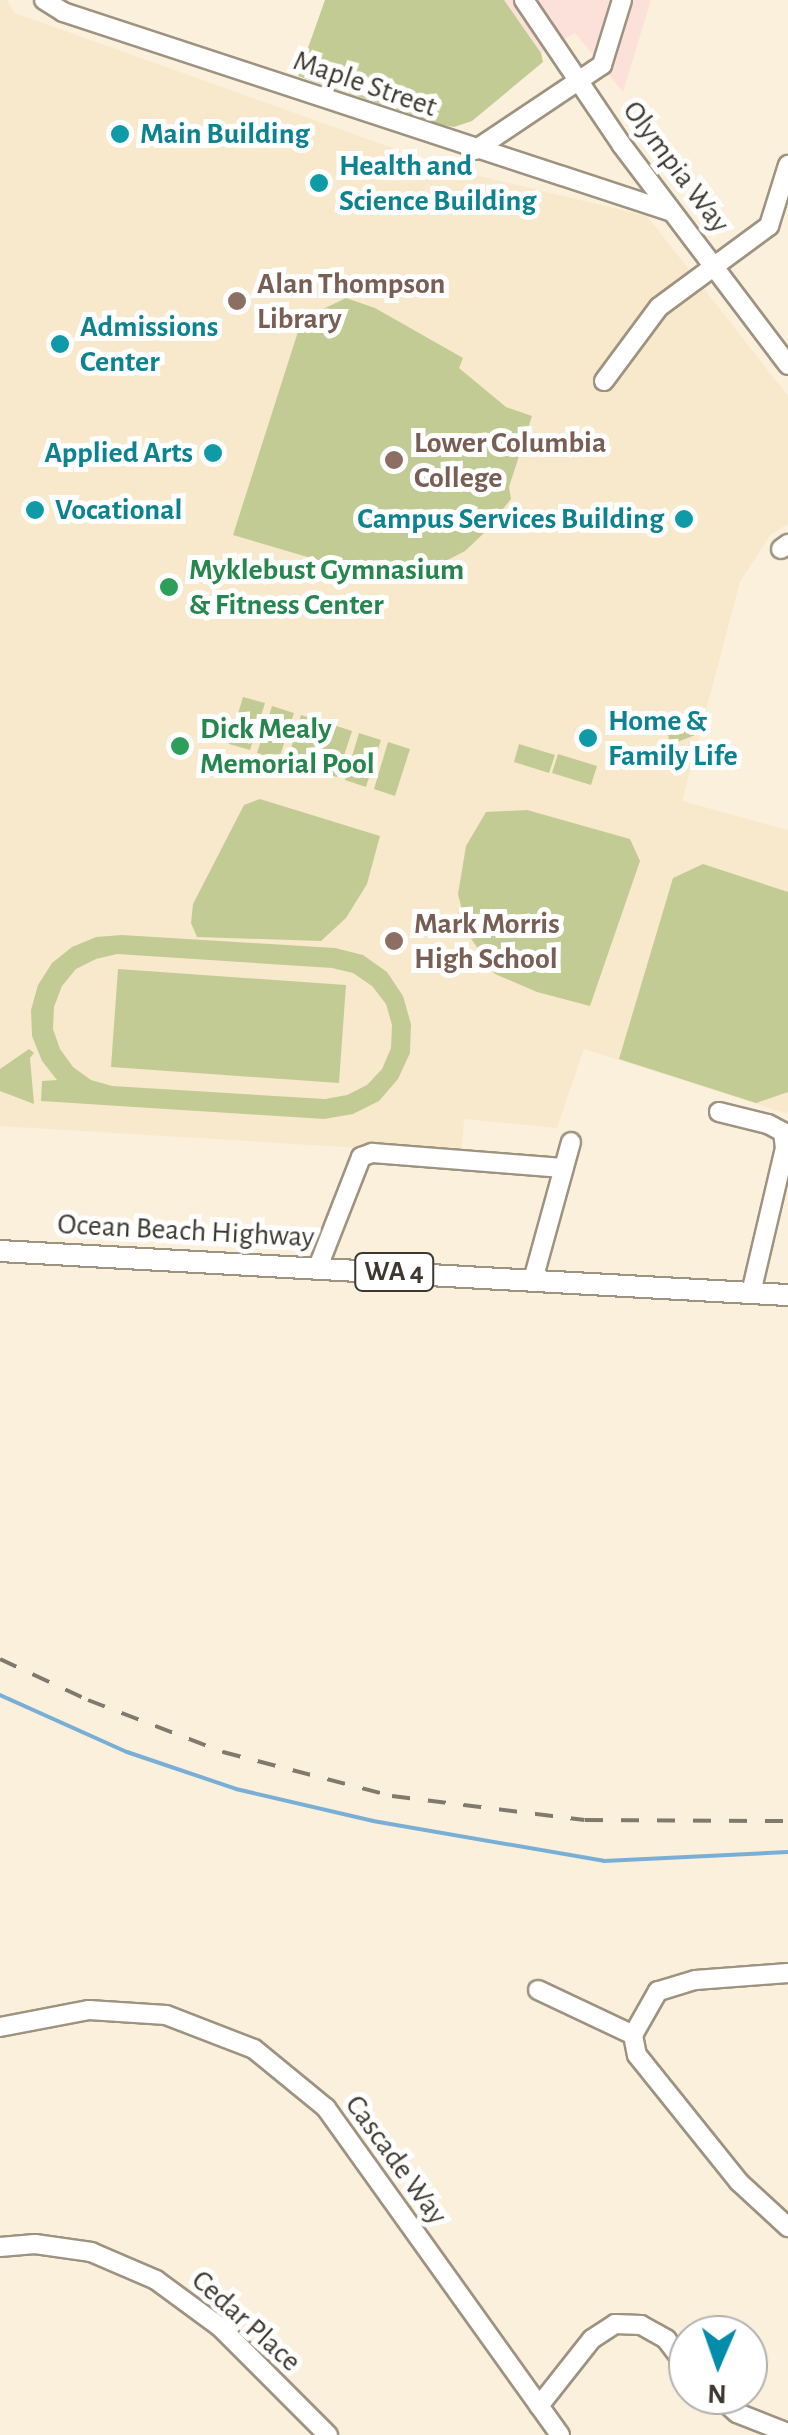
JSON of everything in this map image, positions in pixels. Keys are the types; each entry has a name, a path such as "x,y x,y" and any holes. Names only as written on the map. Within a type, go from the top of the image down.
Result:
{"main road":[{"name":"Ocean Beach Highway","path":"0,1252 788,1295"}],"street":[{"name":"Maple Street","path":"44,0 475,150 672,212"},
{"name":"Olympia Way","path":"524,0 672,212 715,263 788,365"},
{"path":"475,150 602,65 622,0"},
{"path":"604,380 659,306 769,226 788,165"},
{"path":"769,226 788,232"},
{"path":"720,1112 768,1124 782,1132 785,1148 751,1293"},
{"path":"533,1280 571,1142"},
{"path":"318,1267 354,1166 372,1153 563,1168"},
{"path":"788,1973 695,1980 658,1992 633,2035 637,2055 738,2182 788,2227"},
{"path":"538,1990 633,2035"},
{"name":"Cascade Way","path":"0,2028 90,2010 166,2015 254,2049 326,2108 560,2435"},
{"name":"Cedar Place","path":"0,2247 35,2244 92,2252 156,2280 220,2326 328,2435"},
{"path":"539,2406 580,2352 614,2324 641,2325 668,2342"},
{"path":"741,2415 788,2433"}],"shaded area":[{"path":"0,0 7,0 15,13 451,169 647,216 788,396 788,524 771,534 740,582 682,801 788,830 788,1114 584,1049 557,1128 464,1119 461,1154 0,1126"},
{"path":"504,0 651,0 623,92 575,33 541,53"}],"green space":[{"path":"325,0 504,0 541,53 543,62 472,121 454,127 443,125 298,76"},
{"path":"346,298 375,308 463,358 459,368 506,407 532,416 509,487 511,499 483,534 465,551 423,573 389,581 233,535 302,319"},
{"path":"243,697 265,703 250,750 229,744"},
{"path":"272,706 294,713 279,759 257,753"},
{"path":"301,715 323,722 308,769 287,762"},
{"path":"681,721 696,726 695,735 670,745 667,729"},
{"path":"330,724 352,731 337,777 316,771"},
{"path":"359,733 381,740 366,787 345,780"},
{"path":"388,742 410,749 395,796 374,789"},
{"path":"519,744 555,755 549,773 514,762"},
{"path":"558,754 597,766 591,785 552,773"},
{"path":"260,799 380,836 367,884 346,918 321,941 197,937 191,923 193,904 244,805"},
{"path":"527,810 630,839 640,861 590,1006 537,992 495,974 468,934 458,894 466,846 486,812"},
{"path":"703,864 788,892 788,1092 756,1103 619,1059 673,878"},
{"path":"122,935 335,948 363,955 387,972 403,996 411,1024 410,1053 398,1079 379,1101 353,1114 324,1119 41,1101 42,1081 57,1080 42,1061 32,1036 31,1010 38,985 52,963 72,947 96,937","holes":["117,954 332,968 353,973 372,986 386,1004 392,1025 391,1048 382,1069 367,1085 347,1095 325,1099 112,1086 91,1080 73,1067 60,1049 53,1029 54,1007 62,986 76,969"]},
{"path":"118,969 346,985 339,1083 111,1067"},
{"path":"29,1049 34,1053 30,1058 34,1104 0,1091 0,1069"}],"waterway":[{"path":"0,1695 127,1752 236,1789 373,1821 604,1861 788,1852"}],"railway":[{"path":"0,1659 88,1700 223,1752 392,1796 585,1820 788,1821"}],"place":[{"name":"Main Building","path":"120,134"},
{"name":"Health and Science Building","path":"319,183"},
{"name":"Alan Thompson Library","path":"237,301"},
{"name":"Admissions Center","path":"60,344"},
{"name":"Applied Arts","path":"213,453"},
{"name":"Lower Columbia College","path":"394,460"},
{"name":"Vocational","path":"35,510"},
{"name":"Campus Services Building","path":"684,519"},
{"name":"Myklebust Gymnasium & Fitness Center","path":"169,587"},
{"name":"Home & Family Life","path":"588,738"},
{"name":"Dick Mealy Memorial Pool","path":"180,746"},
{"name":"Mark Morris High School","path":"394,941"}]}
